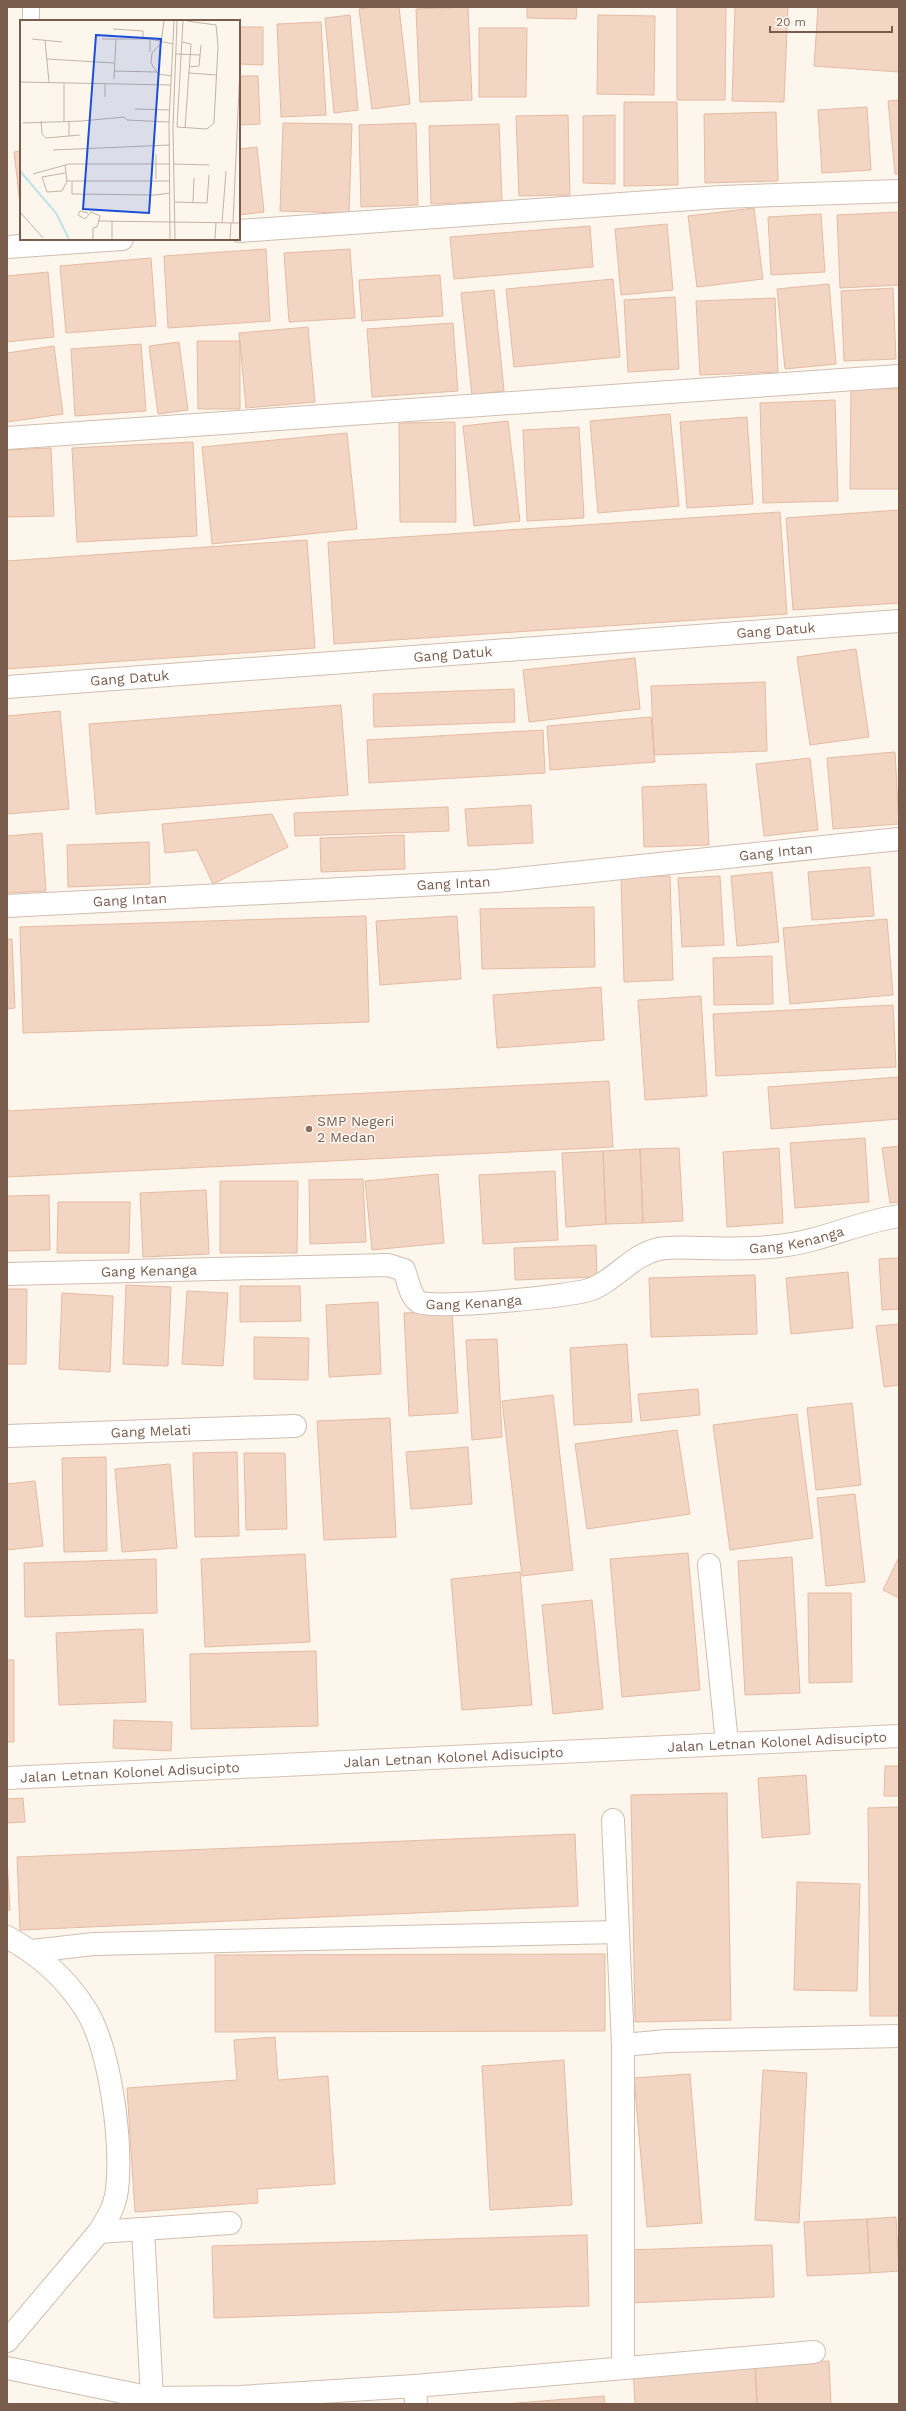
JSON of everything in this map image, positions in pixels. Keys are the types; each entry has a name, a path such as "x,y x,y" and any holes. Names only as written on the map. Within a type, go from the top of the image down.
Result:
{"street":[{"path":"240,231 720,197 899,191"},
{"path":"7,247 108,240"},
{"path":"7,438 899,376"},
{"name":"Gang Datuk","path":"7,687 899,621"},
{"name":"Gang Intan","path":"7,906 497,881 899,839"},
{"name":"Gang Kenanga","path":"7,1274 388,1265 404,1270 414,1299 420,1304 440,1305 552,1296 591,1290 605,1282 644,1253 680,1248 746,1249 780,1246 805,1242 899,1216"},
{"name":"Gang Melati","path":"7,1436 294,1426"},
{"path":"709,1565 728,1744"},
{"name":"Jalan Letnan Kolonel Adisucipto","path":"7,1778 899,1736"},
{"path":"613,1820 623,2045 623,2368"},
{"path":"32,1951 94,1944 618,1932"},
{"path":"7,1937 32,1951 62,1978 87,2011 100,2041 109,2073 116,2123 118,2179 110,2215 99,2232 7,2341"},
{"path":"623,2045 667,2041 899,2036"},
{"path":"99,2232 230,2223"},
{"path":"143,2229 152,2398"},
{"path":"7,2368 152,2398 241,2400 415,2395 623,2368 814,2352"}],"lane":[{"path":"30,20 31,7"}],"building":[{"path":"372,7 399,7 410,104 372,109 359,9"},
{"path":"468,7 472,100 420,102 416,9"},
{"path":"527,7 577,7 576,19 527,18"},
{"path":"677,7 726,7 725,100 677,100"},
{"path":"735,7 788,7 784,102 732,101"},
{"path":"818,7 899,7 899,72 814,66"},
{"path":"350,15 358,110 334,113 325,18"},
{"path":"598,15 655,16 654,95 597,94"},
{"path":"321,22 326,115 281,117 277,24"},
{"path":"240,27 263,27 263,65 240,64"},
{"path":"479,28 527,28 526,97 479,97"},
{"path":"240,76 258,76 260,124 240,125"},
{"path":"899,100 899,174 895,174 888,101"},
{"path":"624,102 677,102 678,185 624,186"},
{"path":"867,107 871,170 822,173 818,110"},
{"path":"776,112 778,181 705,183 704,114"},
{"path":"568,115 570,195 519,196 516,116"},
{"path":"615,115 615,184 583,183 583,116"},
{"path":"283,123 352,124 349,213 280,211"},
{"path":"416,123 418,205 361,207 359,125"},
{"path":"499,124 502,201 431,204 429,126"},
{"path":"257,147 264,212 240,215 240,149"},
{"path":"20,151 20,204 14,152"},
{"path":"754,208 763,279 697,287 688,216"},
{"path":"899,212 899,285 840,288 837,215"},
{"path":"821,214 825,272 771,275 768,217"},
{"path":"667,224 673,290 621,295 615,229"},
{"path":"590,226 593,267 454,279 450,237"},
{"path":"266,249 270,321 168,328 164,256"},
{"path":"350,249 355,318 289,322 284,253"},
{"path":"151,258 156,326 66,333 60,266"},
{"path":"48,272 54,337 7,342 7,276"},
{"path":"440,275 443,316 362,321 359,280"},
{"path":"613,279 620,357 514,367 506,289"},
{"path":"829,284 836,364 785,369 777,289"},
{"path":"893,288 896,359 844,361 841,291"},
{"path":"494,290 504,391 472,395 461,293"},
{"path":"675,297 679,369 628,372 624,300"},
{"path":"775,298 778,372 700,375 696,301"},
{"path":"453,323 458,391 372,397 367,329"},
{"path":"308,327 315,402 246,408 239,333"},
{"path":"197,341 240,341 240,409 198,409"},
{"path":"179,342 188,410 158,414 149,346"},
{"path":"141,344 146,411 75,416 71,349"},
{"path":"54,346 63,414 7,422 7,353"},
{"path":"851,388 899,389 899,489 850,489"},
{"path":"835,400 838,501 763,503 760,403"},
{"path":"670,414 679,506 598,513 590,421"},
{"path":"747,417 753,504 687,508 680,422"},
{"path":"508,421 520,521 474,526 463,426"},
{"path":"455,422 456,522 400,522 399,423"},
{"path":"579,427 584,518 527,521 523,430"},
{"path":"347,433 357,529 212,544 202,447"},
{"path":"193,442 197,536 77,542 72,448"},
{"path":"51,448 54,516 7,517 7,450"},
{"path":"899,510 899,603 793,610 786,518"},
{"path":"780,512 787,614 334,644 328,542"},
{"path":"307,540 315,648 7,669 7,561"},
{"path":"856,649 869,737 810,745 797,657"},
{"path":"635,658 640,709 529,722 523,670"},
{"path":"765,682 767,751 654,755 651,686"},
{"path":"514,689 515,722 374,727 373,694"},
{"path":"341,705 348,795 96,814 89,724"},
{"path":"60,711 69,809 7,814 7,716"},
{"path":"651,717 655,762 550,770 547,726"},
{"path":"543,730 545,773 369,783 367,740"},
{"path":"895,752 899,824 833,829 827,758"},
{"path":"810,758 818,830 764,836 756,764"},
{"path":"706,784 709,845 644,847 642,787"},
{"path":"531,805 533,843 468,846 465,809"},
{"path":"448,807 449,831 295,836 294,813"},
{"path":"272,814 288,847 213,884 197,850 165,853 162,824"},
{"path":"42,833 46,891 7,893 7,836"},
{"path":"404,835 405,869 321,872 320,838"},
{"path":"149,842 150,884 68,887 67,845"},
{"path":"870,867 874,916 812,920 808,872"},
{"path":"772,872 779,942 737,946 731,876"},
{"path":"670,876 673,980 624,982 621,877"},
{"path":"720,876 724,945 682,947 678,878"},
{"path":"594,907 595,967 482,969 480,909"},
{"path":"366,916 369,1022 23,1033 20,927"},
{"path":"457,916 461,979 380,985 376,921"},
{"path":"887,919 893,995 790,1004 783,928"},
{"path":"7,939 12,939 15,1008 7,1009"},
{"path":"772,956 773,1004 714,1005 713,958"},
{"path":"601,987 604,1040 497,1048 493,995"},
{"path":"701,996 707,1096 645,1100 638,1000"},
{"path":"893,1005 896,1067 716,1076 713,1014"},
{"path":"899,1077 899,1119 771,1129 768,1087"},
{"name":"SMP Negeri 2 Medan","path":"609,1081 613,1147 7,1177 7,1101 8,1111"},
{"path":"865,1138 869,1202 795,1208 790,1143"},
{"path":"899,1146 899,1202 890,1203 882,1148"},
{"path":"679,1148 683,1221 643,1223 640,1149"},
{"path":"779,1148 783,1223 727,1227 723,1152"},
{"path":"640,1149 643,1223 606,1224 603,1151"},
{"path":"603,1151 606,1224 566,1227 562,1153"},
{"path":"555,1171 558,1240 483,1244 479,1175"},
{"path":"438,1174 444,1243 372,1250 365,1181"},
{"path":"363,1179 366,1242 310,1244 309,1180"},
{"path":"220,1181 298,1181 297,1253 220,1253"},
{"path":"206,1190 209,1254 143,1257 140,1193"},
{"path":"49,1195 50,1250 7,1251 7,1196"},
{"path":"58,1202 130,1202 129,1253 57,1253"},
{"path":"596,1245 597,1277 515,1280 514,1248"},
{"path":"899,1258 899,1309 882,1310 879,1259"},
{"path":"848,1272 853,1328 791,1334 786,1278"},
{"path":"755,1275 757,1334 651,1337 649,1278"},
{"path":"126,1285 171,1287 168,1366 123,1364"},
{"path":"240,1286 300,1286 301,1321 240,1322"},
{"path":"7,1289 27,1289 26,1364 7,1364"},
{"path":"187,1291 228,1293 223,1366 182,1364"},
{"path":"62,1293 113,1296 110,1372 59,1369"},
{"path":"378,1302 381,1374 329,1377 326,1305"},
{"path":"452,1311 458,1413 409,1416 404,1313"},
{"path":"899,1324 899,1385 884,1387 876,1326"},
{"path":"254,1337 309,1338 308,1380 254,1379"},
{"path":"497,1339 502,1437 472,1440 466,1340"},
{"path":"627,1344 632,1422 574,1425 570,1348"},
{"path":"698,1389 700,1415 641,1421 638,1394"},
{"path":"553,1395 573,1570 522,1576 502,1401"},
{"path":"852,1403 861,1485 816,1490 807,1408"},
{"path":"797,1414 813,1538 730,1550 713,1425"},
{"path":"390,1418 396,1537 324,1540 317,1421"},
{"path":"677,1430 690,1514 587,1529 575,1444"},
{"path":"468,1447 472,1504 411,1509 406,1452"},
{"path":"237,1452 239,1536 195,1537 193,1453"},
{"path":"244,1453 285,1453 287,1529 246,1530"},
{"path":"106,1457 107,1551 64,1552 62,1458"},
{"path":"170,1464 177,1548 122,1552 115,1469"},
{"path":"35,1481 43,1546 7,1550 7,1484"},
{"path":"855,1494 865,1582 826,1586 817,1498"},
{"path":"688,1553 700,1690 622,1697 610,1559"},
{"path":"305,1554 310,1642 205,1647 201,1559"},
{"path":"792,1557 800,1693 745,1695 738,1561"},
{"path":"899,1557 899,1598 883,1590"},
{"path":"156,1559 157,1613 25,1617 24,1563"},
{"path":"520,1572 532,1705 462,1710 451,1579"},
{"path":"808,1593 851,1593 852,1682 809,1683"},
{"path":"592,1600 603,1709 553,1714 542,1605"},
{"path":"143,1629 146,1702 59,1705 56,1633"},
{"path":"316,1651 318,1726 191,1729 190,1654"},
{"path":"7,1660 14,1660 14,1742 7,1742"},
{"path":"114,1720 172,1722 171,1751 113,1748"},
{"path":"885,1766 899,1766 899,1796 884,1796"},
{"path":"806,1775 810,1834 762,1838 758,1778"},
{"path":"727,1793 731,2020 635,2022 631,1795"},
{"path":"23,1798 25,1822 7,1823 7,1799"},
{"path":"899,1807 899,2016 870,2016 868,1808"},
{"path":"575,1834 578,1906 20,1930 17,1857"},
{"path":"7,1858 10,1910 7,1911"},
{"path":"797,1882 860,1884 857,1991 794,1990"},
{"path":"605,1954 605,2031 215,2032 215,1955"},
{"path":"275,2037 278,2080 328,2076 335,2184 257,2189 258,2203 135,2212 127,2088 237,2080 234,2040"},
{"path":"564,2060 572,2205 490,2210 482,2066"},
{"path":"763,2070 807,2073 799,2223 755,2220"},
{"path":"690,2074 702,2223 647,2227 634,2078"},
{"path":"896,2217 899,2271 870,2273 867,2219"},
{"path":"867,2219 870,2273 807,2276 804,2222"},
{"path":"587,2235 589,2306 214,2318 212,2246"},
{"path":"772,2245 774,2297 629,2303 627,2250"},
{"path":"829,2361 831,2404 757,2404 755,2364"},
{"path":"755,2364 757,2404 635,2404 633,2369"},
{"path":"604,2396 605,2404 505,2404"}],"place":[{"name":"SMP Negeri 2 Medan","path":"309,1129"}]}
